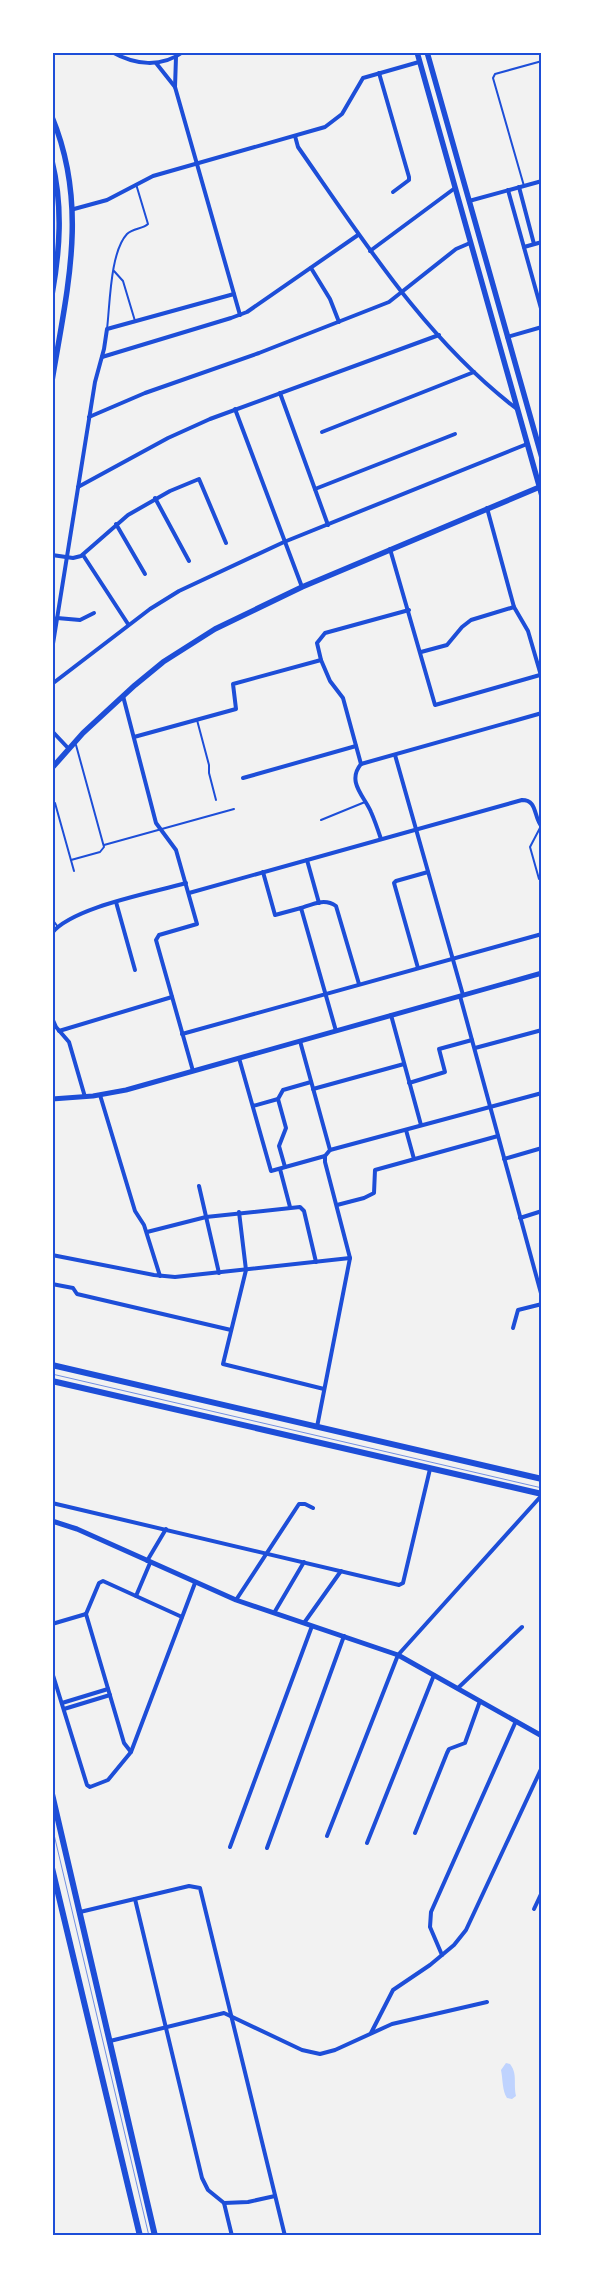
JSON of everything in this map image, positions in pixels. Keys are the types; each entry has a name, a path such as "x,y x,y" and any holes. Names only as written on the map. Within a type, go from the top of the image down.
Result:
{"main road":[{"path":"417,52 542,496"},
{"path":"427,52 542,458"},
{"path":"52,117 66,159 74,209 73,245 52,381"},
{"path":"52,161 58,188 60,228 52,295"},
{"path":"53,764 123,696 163,662 195,641 240,616 302,587 540,487"},
{"path":"52,1365 542,1479"},
{"path":"53,1382 542,1495"},
{"path":"52,1794 155,2236"},
{"path":"52,1868 140,2236"}],"street":[{"path":"112,52 138,63 156,63 176,57 183,52"},
{"path":"176,57 175,87 240,315"},
{"path":"74,209 108,200 153,176 325,127 335,121 345,110 363,78 419,62"},
{"path":"156,63 175,87"},
{"path":"379,73 409,176 409,180 393,192"},
{"path":"295,136 298,147 358,235 403,293 474,372 517,410"},
{"path":"468,201 542,181"},
{"path":"519,187 534,244"},
{"path":"370,251 454,188"},
{"path":"508,190 540,297 542,312"},
{"path":"102,357 240,315 264,301 358,235"},
{"path":"524,247 542,242"},
{"path":"89,417 145,393 259,353 389,302 403,293 456,249 470,243"},
{"path":"311,268 330,300 339,322"},
{"path":"52,650 96,374 108,329 234,294"},
{"path":"507,337 542,327"},
{"path":"78,487 184,430 235,409 439,335"},
{"path":"322,432 474,372"},
{"path":"280,393 328,525"},
{"path":"235,409 302,587"},
{"path":"315,489 455,434"},
{"path":"52,684 128,624 179,591 284,542 527,444"},
{"path":"52,555 77,558 83,555 116,524 155,498 198,480 226,543"},
{"path":"155,498 189,561"},
{"path":"390,549 435,705 541,677 528,631 514,608 487,508"},
{"path":"116,524 145,574"},
{"path":"83,555 128,624"},
{"path":"421,652 447,645 462,627 471,620 514,608"},
{"path":"381,839 371,810 360,795 355,777 361,764 343,698 332,684 321,660 318,642 325,633 409,610"},
{"path":"57,618 80,620 94,613"},
{"path":"134,737 237,708 233,684 321,660"},
{"path":"123,696 159,830 175,847 198,924 160,935 156,940 193,1072"},
{"path":"361,764 542,713"},
{"path":"52,731 68,748"},
{"path":"243,778 356,746"},
{"path":"395,755 452,958 472,1040 542,1297"},
{"path":"189,894 525,800 533,804 541,827"},
{"path":"307,860 319,903"},
{"path":"263,872 275,915 319,903 330,902 336,906 359,984"},
{"path":"418,968 394,882 428,872"},
{"path":"52,933 77,914 186,883"},
{"path":"116,902 135,970"},
{"path":"301,908 336,1031"},
{"path":"182,1034 542,934"},
{"path":"52,1099 100,1095 193,1072 542,973"},
{"path":"59,1031 172,998"},
{"path":"391,1015 421,1125"},
{"path":"52,1018 59,1031 69,1042 84,1097"},
{"path":"475,1048 542,1030"},
{"path":"409,1082 445,1072 439,1049 472,1040"},
{"path":"300,1041 330,1150"},
{"path":"239,1058 271,1171 326,1156 330,1150 542,1093"},
{"path":"313,1089 404,1064"},
{"path":"252,1106 278,1098 283,1090 311,1082"},
{"path":"100,1095 135,1211 141,1217 147,1232 160,1276"},
{"path":"278,1098 286,1128 280,1146 285,1167"},
{"path":"406,1130 414,1159"},
{"path":"337,1205 364,1198 374,1193 375,1170 498,1136"},
{"path":"504,1159 542,1148"},
{"path":"317,1427 350,1258 326,1156"},
{"path":"280,1169 290,1207"},
{"path":"199,1186 219,1273"},
{"path":"147,1232 206,1216 300,1206 304,1211 316,1262"},
{"path":"520,1218 542,1211"},
{"path":"239,1212 246,1270 230,1330 224,1366 324,1389"},
{"path":"52,1255 160,1276 188,1277 350,1258"},
{"path":"535,1274 542,1272"},
{"path":"52,1284 73,1288 77,1294 230,1330"},
{"path":"513,1328 518,1310 542,1304"},
{"path":"52,1502 402,1584 430,1469"},
{"path":"327,1836 398,1654 542,1495"},
{"path":"236,1600 299,1504 305,1504 313,1508"},
{"path":"52,1521 77,1529 236,1600 398,1654 542,1736"},
{"path":"136,1596 149,1562 166,1529"},
{"path":"274,1613 304,1562"},
{"path":"304,1623 341,1571"},
{"path":"131,1752 124,1743 86,1614 101,1581 182,1617"},
{"path":"52,1672 88,1787 108,1780 131,1752 195,1583"},
{"path":"52,1624 86,1614"},
{"path":"230,1847 312,1626"},
{"path":"458,1688 522,1626"},
{"path":"267,1848 344,1636"},
{"path":"367,1843 434,1675"},
{"path":"62,1703 108,1689"},
{"path":"64,1709 110,1695"},
{"path":"415,1832 447,1753 450,1749 465,1743 480,1701"},
{"path":"442,1955 430,1927 431,1912 516,1721"},
{"path":"370,2035 393,1990 418,1974 442,1955 454,1945 466,1930 542,1768"},
{"path":"80,1912 188,1886 200,1888 285,2236"},
{"path":"534,1909 542,1892"},
{"path":"135,1899 202,2178 208,2190 224,2203 232,2236"},
{"path":"110,2041 219,2013 230,2014 302,2050 315,2054 336,2050 392,2024 487,2002"},
{"path":"224,2203 248,2202 275,2196"}],"lane":[{"path":"524,186 492,78 495,74 542,61"},
{"path":"108,329 114,271 118,253 126,236 148,224 136,184"},
{"path":"114,271 123,280 135,321"},
{"path":"197,720 210,765 208,773 216,800"},
{"path":"75,741 104,845"},
{"path":"321,820 365,802"},
{"path":"55,803 74,871"},
{"path":"71,860 100,852 104,845 234,809"},
{"path":"539,879 530,847 541,827"},
{"path":"52,919 58,927"}],"water":[{"path":"506,2063 510,2064 515,2075 516,2096 512,2099 507,2098 503,2088 501,2070"}],"tram line":[{"path":"52,1374 542,1488"},
{"path":"52,1826 149,2236"}]}
